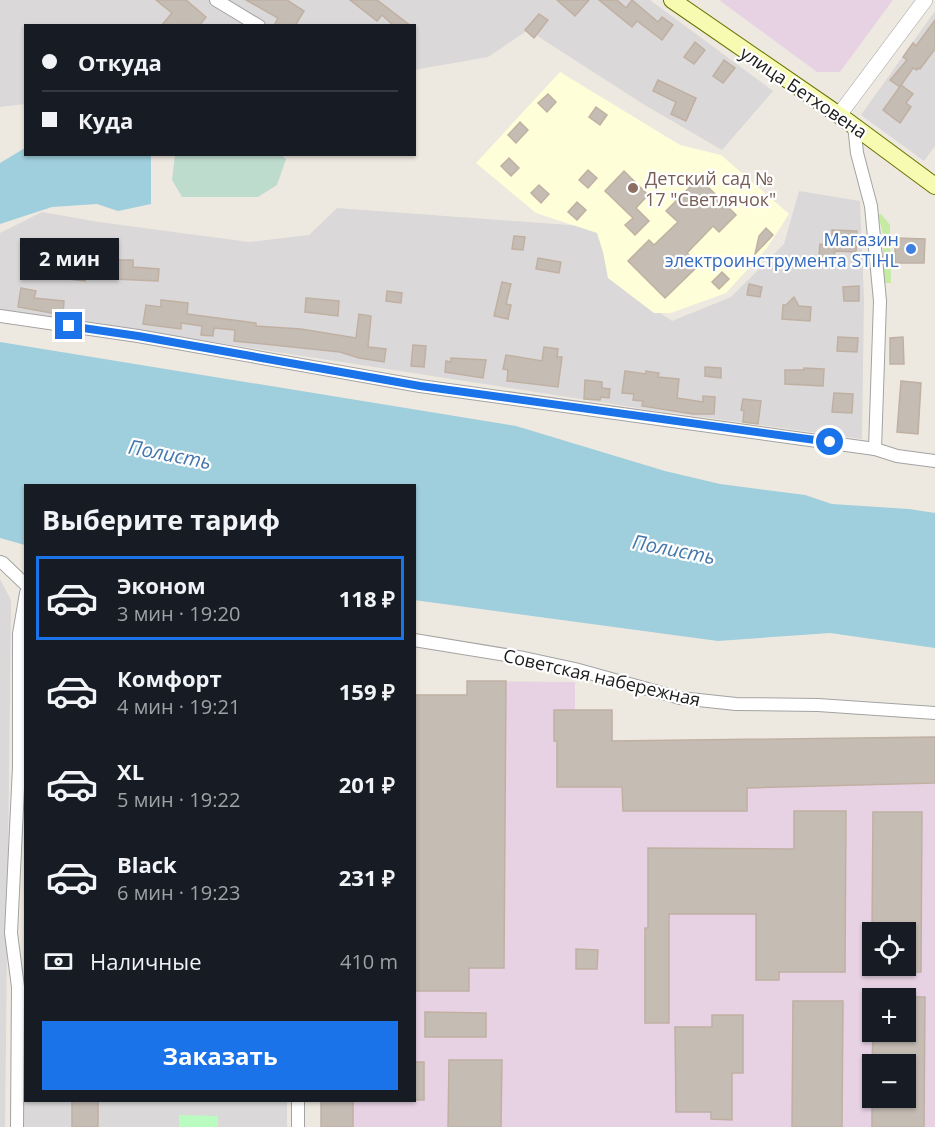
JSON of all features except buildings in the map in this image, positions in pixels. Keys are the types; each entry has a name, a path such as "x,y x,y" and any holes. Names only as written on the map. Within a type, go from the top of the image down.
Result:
{"main road":[{"name":"улица Бетховена","path":"672,0 854,125 935,186"}],"street":[{"path":"216,0 256,24"},
{"path":"839,115 925,0"},
{"path":"854,125 856,153 871,206 880,301 875,449"},
{"path":"0,316 138,336 420,386 875,449 897,456 935,461"},
{"path":"0,562 24,583"},
{"path":"17,1127 18,987 11,933 19,767 19,634 24,605"},
{"name":"Советская набережная","path":"416,640 575,669 680,698 736,704 818,705 935,714"},
{"path":"298,1102 298,1127"}],"shaded area":[{"path":"0,0 650,0 773,91 722,150 643,104 528,30 488,57 416,70 416,24 24,24 24,104 0,107"},
{"path":"719,0 893,0 840,72 817,72"},
{"path":"935,11 935,146 924,161 861,115"},
{"name":"Детский сад № 17 \"Светлячок\"","path":"560,72 680,145 721,155 789,214 767,248 726,293 671,313 654,313 608,278 597,233 536,213 476,163"},
{"path":"175,156 282,156 286,159 277,185 258,197 182,197 172,180"},
{"path":"799,191 860,201 864,299 862,439 651,410 0,309 0,233 42,212 249,242 309,235 337,208 610,228 613,281 672,321 731,297 784,244"},
{"path":"0,579 11,600 5,1127 0,1127"},
{"path":"467,681 575,682 575,710 612,710 613,741 935,737 935,1127 353,1127 353,1102 416,1102 416,695 467,695"},
{"path":"24,914 24,1102 287,1102 287,1127 22,1127"}],"green space":[{"path":"881,214 890,225 891,283 883,283 883,234 878,215"},
{"path":"179,1115 218,1116 218,1127 179,1127"}],"water":[{"path":"24,149 24,156 151,156 151,204 118,211 97,204 52,207 0,224 0,163"},
{"name":"Полисть","path":"0,342 516,426 665,471 720,484 805,495 832,504 935,513 935,648 830,633 718,641 416,600 416,484 24,484 24,545 0,538"}],"place":[{"name":"Детский сад № 17 \"Светлячок\"","path":"633,188"},
{"name":"Магазин электроинструмента STIHL","path":"911,249"}],"route":[{"path":"69,326 420,386 830,442"}]}
